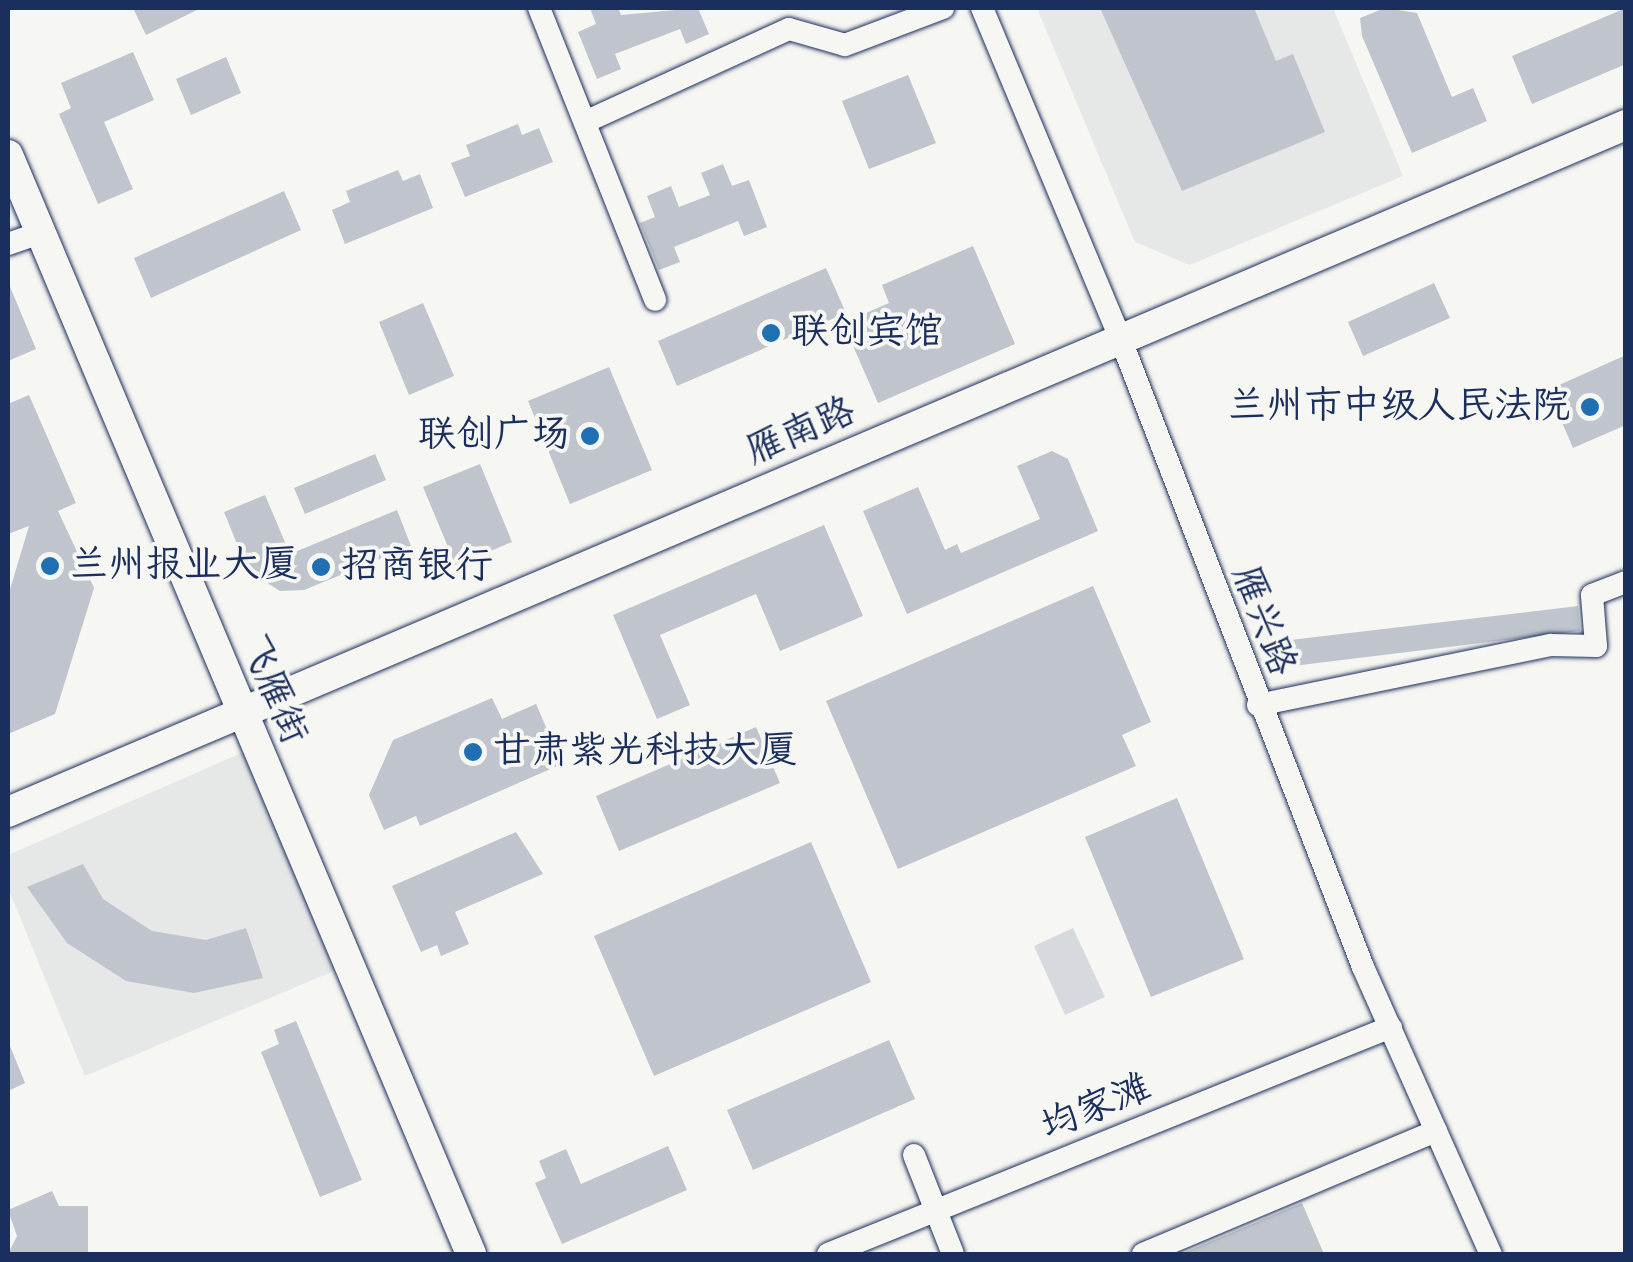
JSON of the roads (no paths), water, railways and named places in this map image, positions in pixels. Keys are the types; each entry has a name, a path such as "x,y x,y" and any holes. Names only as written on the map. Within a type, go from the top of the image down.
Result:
{"main road":[{"name":"雁南路","path":"8,812 1626,126"},
{"name":"飞雁街","path":"8,154 239,714 471,1254"}],"street":[{"path":"540,8 655,300"},
{"path":"585,122 789,29 846,46 943,8"},
{"name":"雁兴路","path":"982,8 1121,340 1258,704 1391,1028 1491,1254"},
{"path":"8,244 40,233"},
{"path":"1258,704 1551,645 1596,646 1592,594 1626,582"},
{"name":"均家滩","path":"828,1254 1391,1028"},
{"path":"1144,1254 1436,1131"},
{"path":"914,1155 953,1254"}],"place":[{"name":"联创宾馆","path":"771,333"},
{"name":"兰州市中级人民法院","path":"1590,407"},
{"name":"联创广场","path":"590,436"},
{"name":"兰州报业大厦","path":"50,566"},
{"name":"招商银行","path":"321,567"},
{"name":"甘肃紫光科技大厦","path":"473,752"}]}
